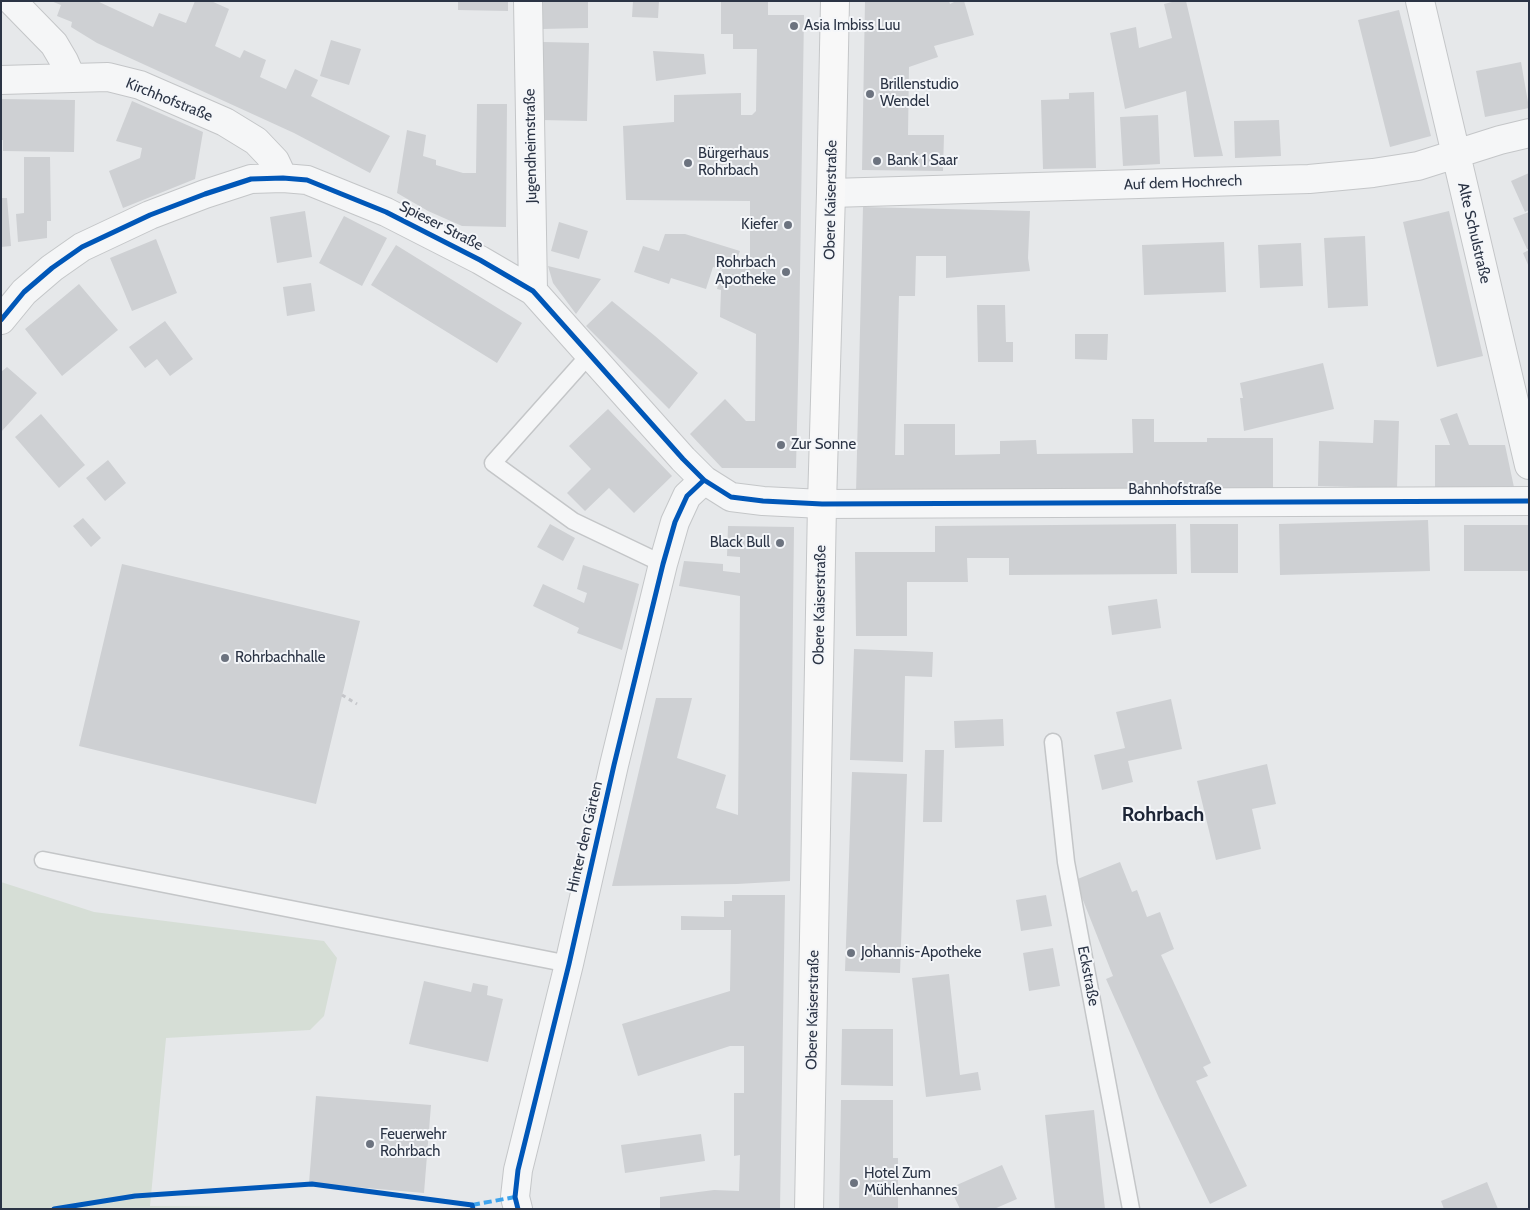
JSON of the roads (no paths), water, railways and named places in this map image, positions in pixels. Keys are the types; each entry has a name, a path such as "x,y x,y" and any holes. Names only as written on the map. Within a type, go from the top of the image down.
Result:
{"main road":[{"name":"Obere Kaiserstraße","path":"809,1209 822,504 831,193 834,1"}],"street":[{"path":"12,1 54,44 71,77"},
{"name":"Jugendheimstraße","path":"528,1 533,291"},
{"name":"Alte Schulstraße","path":"1420,1 1529,465"},
{"name":"Kirchhofstraße","path":"1,80 108,77 140,85 225,122 256,141 275,161 284,178"},
{"name":"Auf dem Hochrech","path":"831,193 1309,179 1373,174 1418,166 1529,133"},
{"name":"Spieser Straße","path":"1,320 13,292 82,247 150,215 205,194 251,180 284,178 308,180 386,212 480,260 533,291 704,480 731,497 763,501 822,504"},
{"name":"Hinter den Gärten","path":"518,1209 515,1197 518,1170 569,964 614,765 664,564 675,522 688,496 704,480"},
{"name":"Bahnhofstraße","path":"822,504 1529,501"}],"lane":[{"path":"590,354 493,463 573,521 664,564"},
{"name":"Eckstraße","path":"1053,742 1066,862 1132,1209"},
{"path":"43,860 569,964"}],"place":[{"name":"Asia Imbiss Luu","path":"794,26"},
{"name":"Brillenstudio Wendel","path":"870,94"},
{"name":"Bank 1 Saar","path":"877,161"},
{"name":"Bürgerhaus Rohrbach","path":"688,163"},
{"name":"Kiefer","path":"788,225"},
{"name":"Rohrbach Apotheke","path":"786,272"},
{"name":"Zur Sonne","path":"781,445"},
{"name":"Black Bull","path":"780,543"},
{"name":"Rohrbachhalle","path":"225,658"},
{"name":"Johannis-Apotheke","path":"851,953"},
{"name":"Feuerwehr Rohrbach","path":"370,1144"},
{"name":"Hotel Zum Mühlenhannes","path":"854,1183"}],"district":[{"name":"Rohrbach","path":"1163,815"}]}
